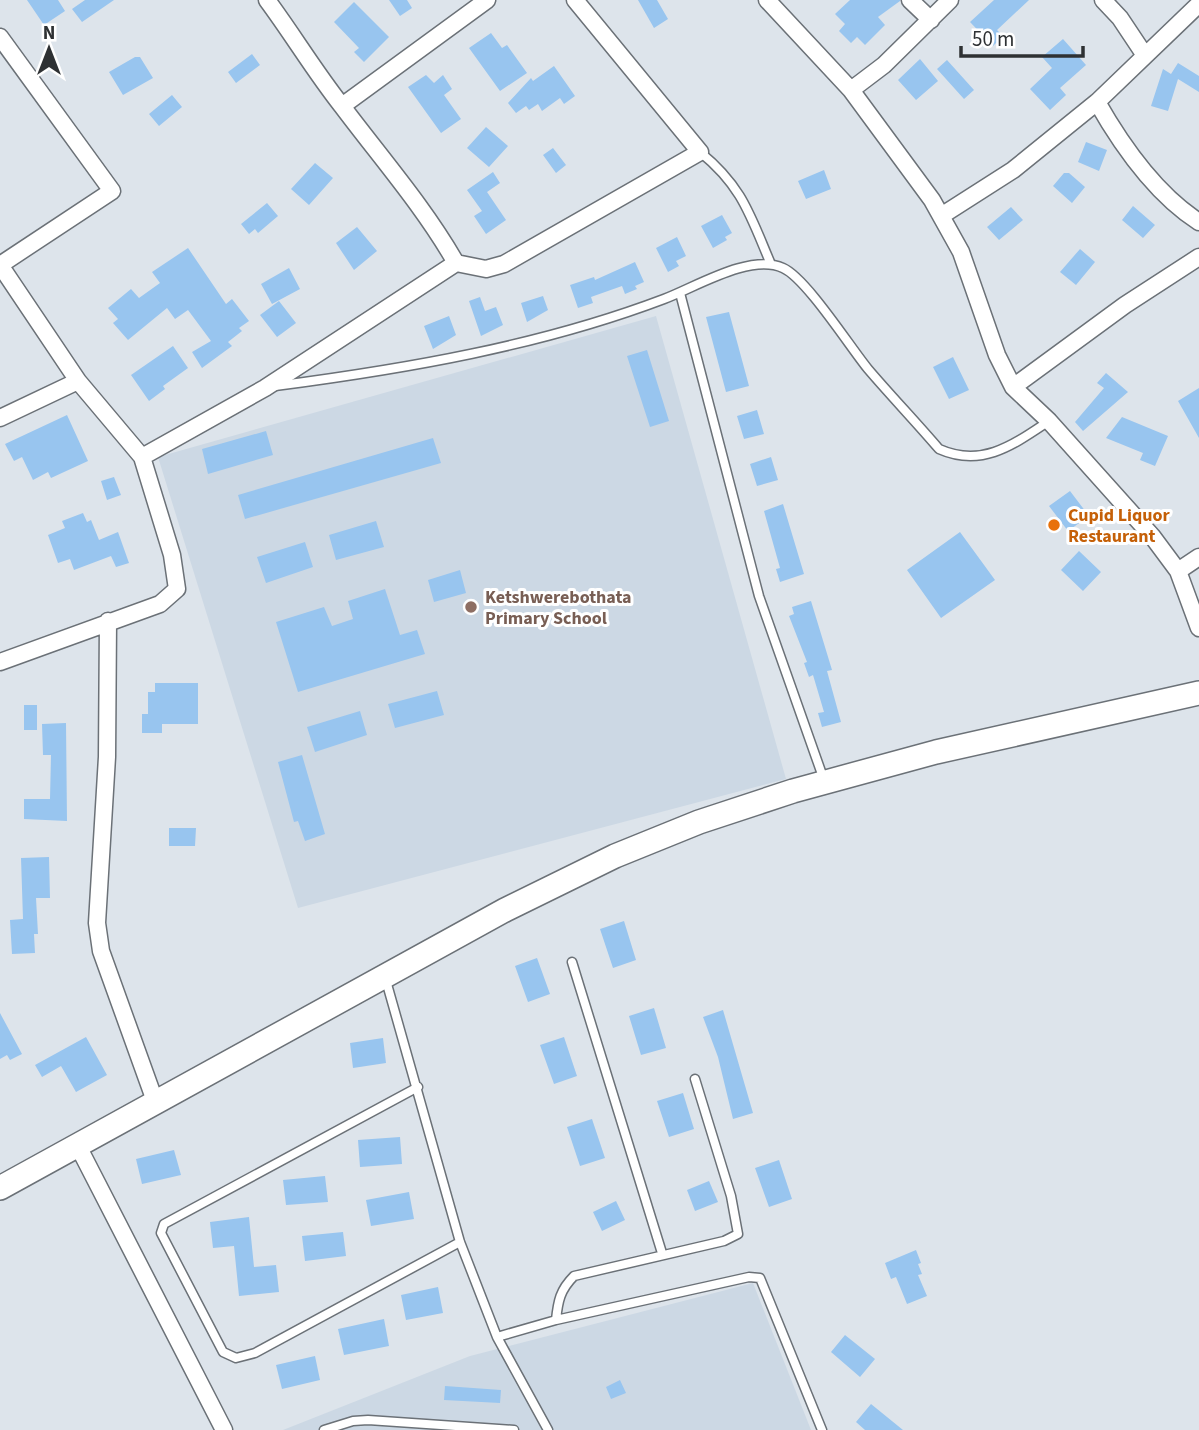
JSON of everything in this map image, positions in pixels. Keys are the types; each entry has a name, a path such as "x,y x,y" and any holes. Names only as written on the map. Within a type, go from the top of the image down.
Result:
{"street":[{"path":"267,0 342,106 440,236 456,263"},
{"path":"342,106 486,0"},
{"path":"142,457 265,388 456,263 486,269 504,264 701,152 575,0"},
{"path":"767,0 851,90 941,216 961,252 997,355 1013,387 1049,421 1152,536 1178,571 1199,628"},
{"path":"910,0 931,20"},
{"path":"851,90 884,65 950,0"},
{"path":"1103,0 1120,18 1144,54"},
{"path":"941,216 1013,170 1097,103 1144,54 1199,4"},
{"path":"0,37 112,191 0,265 78,381 142,457 172,555 177,589 160,604 0,662"},
{"path":"1097,103 1110,125 1177,208 1199,222"},
{"path":"1013,387 1125,306 1199,257"},
{"path":"0,418 78,381"},
{"path":"1178,571 1199,558"},
{"path":"108,621 107,757 97,923 101,951 155,1101"},
{"path":"0,1188 505,910 615,856 699,822 936,752 1199,693"},
{"path":"78,1146 223,1430"}],"lane":[{"path":"701,152 720,168 739,191 770,262"},
{"path":"265,388 423,365 632,311 748,265 770,262 787,270 803,286 869,370 939,449 953,455 987,456 1007,449 1049,421"},
{"path":"680,293 759,596 825,783"},
{"path":"572,962 662,1253"},
{"path":"385,977 460,1242 497,1337 548,1430"},
{"path":"556,1321 558,1297 574,1276 733,1238 740,1230 695,1079"},
{"path":"418,1087 164,1224 161,1233 223,1352 236,1359 255,1353 460,1242"},
{"path":"497,1337 661,1295 749,1277 760,1278 822,1430"},
{"path":"324,1430 353,1421 368,1420 514,1430"}],"shaded area":[{"name":"Ketshwerebothata Primary School","path":"656,316 786,779 298,908 158,457"},
{"path":"753,1283 811,1430 283,1430 470,1356"}],"building":[{"path":"27,0 58,0 65,11 44,25"},
{"path":"85,0 114,0 82,22 72,9"},
{"path":"389,0 407,0 412,8 400,16"},
{"path":"638,0 657,0 668,19 654,28"},
{"path":"850,0 900,1 878,17 885,25 865,45 857,37 851,43 839,31 845,24 835,14"},
{"path":"994,0 1029,0 997,30 1003,36 993,46 970,22"},
{"path":"354,2 389,37 364,62 354,52 359,48 334,22"},
{"path":"491,33 502,48 507,45 527,73 500,91 469,48"},
{"path":"1063,39 1086,65 1060,88 1066,95 1050,110 1030,89 1052,68 1042,57"},
{"path":"252,54 260,65 236,83 228,72"},
{"path":"135,57 140,57 153,78 123,95 109,72"},
{"path":"920,59 938,81 916,100 898,80"},
{"path":"947,60 974,90 964,99 937,69"},
{"path":"1178,63 1199,76 1199,92 1178,79 1168,111 1151,106 1163,69 1171,74"},
{"path":"554,66 575,96 564,104 560,98 542,111 538,104 529,110 526,106 516,113 508,103 531,78 533,81"},
{"path":"426,75 434,83 443,75 452,89 444,95 461,119 441,133 408,87"},
{"path":"172,95 182,107 159,126 149,114"},
{"path":"486,127 508,146 489,167 467,148"},
{"path":"1086,142 1107,150 1099,171 1078,162"},
{"path":"553,148 566,165 556,173 543,155"},
{"path":"315,163 333,178 309,205 291,189"},
{"path":"824,170 831,189 806,199 798,181"},
{"path":"493,172 500,183 487,192 506,220 486,234 474,216 482,211 467,190"},
{"path":"1064,173 1069,173 1085,187 1072,203 1053,186"},
{"path":"267,203 278,216 258,233 255,229 249,234 241,224"},
{"path":"1133,206 1155,225 1143,238 1122,220"},
{"path":"1011,207 1023,220 999,240 987,227"},
{"path":"722,215 732,233 725,237 727,240 713,248 701,226"},
{"path":"357,227 377,251 354,270 336,243"},
{"path":"677,237 686,256 676,261 679,266 668,272 656,248"},
{"path":"188,248 226,304 232,299 249,321 239,328 242,331 228,342 232,346 202,368 192,352 211,341 188,310 175,319 167,308 128,340 113,323 118,319 108,308 131,289 139,298 160,283 152,272"},
{"path":"1080,249 1095,262 1076,285 1060,272"},
{"path":"635,262 644,282 635,286 637,289 625,294 622,286 591,297 593,303 578,308 570,285 594,277 595,280"},
{"path":"289,268 300,289 272,304 261,284"},
{"path":"543,296 548,310 527,322 521,303"},
{"path":"480,297 485,311 496,307 503,325 481,336 469,301"},
{"path":"279,301 296,323 277,337 260,315"},
{"path":"729,312 749,386 726,392 706,317"},
{"path":"449,316 456,335 433,349 424,326"},
{"path":"173,346 188,368 163,386 165,389 149,401 131,375"},
{"path":"647,350 669,421 650,427 627,356"},
{"path":"953,357 969,390 949,399 933,367"},
{"path":"1106,373 1128,392 1083,431 1075,422 1104,388 1097,383"},
{"path":"1199,388 1199,438 1178,401"},
{"path":"757,410 764,434 744,439 737,416"},
{"path":"67,415 88,461 51,478 48,472 33,480 22,457 14,461 5,444"},
{"path":"1122,417 1168,436 1155,466 1140,460 1143,453 1106,438"},
{"path":"266,431 273,455 208,474 202,449"},
{"path":"433,438 441,463 245,519 238,495"},
{"path":"771,457 778,480 757,486 750,464"},
{"path":"114,477 121,495 107,500 101,481"},
{"path":"1070,491 1089,516 1068,531 1049,506"},
{"path":"783,504 804,574 780,582 776,569 780,568 764,511"},
{"path":"83,513 87,522 91,520 99,540 118,532 129,563 116,567 111,556 74,570 70,559 58,563 48,535 65,528 62,521"},
{"path":"376,521 384,547 336,560 329,535"},
{"path":"960,532 995,580 941,618 907,570"},
{"path":"305,542 313,567 266,583 257,557"},
{"path":"1079,551 1101,572 1083,591 1061,570"},
{"path":"460,570 466,593 434,602 428,580"},
{"path":"385,589 400,635 417,630 425,654 298,692 276,622 324,607 332,626 353,619 348,601"},
{"path":"811,601 832,670 827,671 841,722 822,727 818,713 824,712 813,675 809,677 804,663 807,662 789,616 794,614 792,607"},
{"path":"155,683 198,683 198,724 162,724 162,733 142,733 142,714 148,714 148,692 155,692"},
{"path":"437,691 444,715 395,728 388,704"},
{"path":"24,705 37,705 37,730 24,730"},
{"path":"360,711 367,735 315,752 307,727"},
{"path":"66,723 67,821 24,819 24,799 50,799 51,755 43,755 42,724"},
{"path":"302,755 325,834 305,841 298,821 294,822 278,762"},
{"path":"169,828 196,828 195,846 169,846"},
{"path":"49,857 50,898 36,898 38,934 34,934 35,953 12,954 10,920 23,919 21,858"},
{"path":"624,921 636,960 613,968 600,929"},
{"path":"537,958 550,994 528,1002 515,966"},
{"path":"654,1008 666,1048 641,1055 629,1016"},
{"path":"723,1010 753,1113 733,1119 718,1057 703,1017"},
{"path":"0,1013 22,1054 10,1060 7,1055 0,1059"},
{"path":"86,1037 107,1075 76,1092 61,1066 42,1077 35,1065"},
{"path":"564,1037 577,1076 554,1084 540,1045"},
{"path":"383,1038 386,1063 353,1068 350,1043"},
{"path":"683,1093 694,1129 669,1137 657,1101"},
{"path":"592,1119 605,1158 580,1166 567,1127"},
{"path":"400,1137 402,1164 360,1167 358,1140"},
{"path":"174,1150 181,1175 142,1184 136,1159"},
{"path":"779,1160 792,1199 769,1207 755,1168"},
{"path":"325,1176 328,1202 286,1205 283,1180"},
{"path":"709,1181 718,1202 695,1211 687,1190"},
{"path":"409,1192 414,1219 371,1226 366,1200"},
{"path":"616,1201 625,1220 602,1231 593,1212"},
{"path":"249,1217 254,1267 276,1265 279,1292 239,1296 234,1246 213,1248 210,1222"},
{"path":"343,1232 346,1256 305,1261 302,1236"},
{"path":"916,1250 922,1274 918,1275 927,1296 907,1304 896,1277 891,1279 885,1263"},
{"path":"438,1287 443,1313 406,1320 401,1295"},
{"path":"384,1319 389,1346 344,1355 338,1329"},
{"path":"845,1335 875,1359 860,1377 831,1352"},
{"path":"315,1356 320,1380 282,1389 276,1365"},
{"path":"620,1380 626,1393 611,1399 606,1387"},
{"path":"445,1386 501,1390 500,1403 444,1400"},
{"path":"871,1404 903,1430 865,1430 856,1422"}],"place":[{"name":"Cupid Liquor Restaurant","path":"1054,525"},
{"name":"Ketshwerebothata Primary School","path":"471,607"}]}
